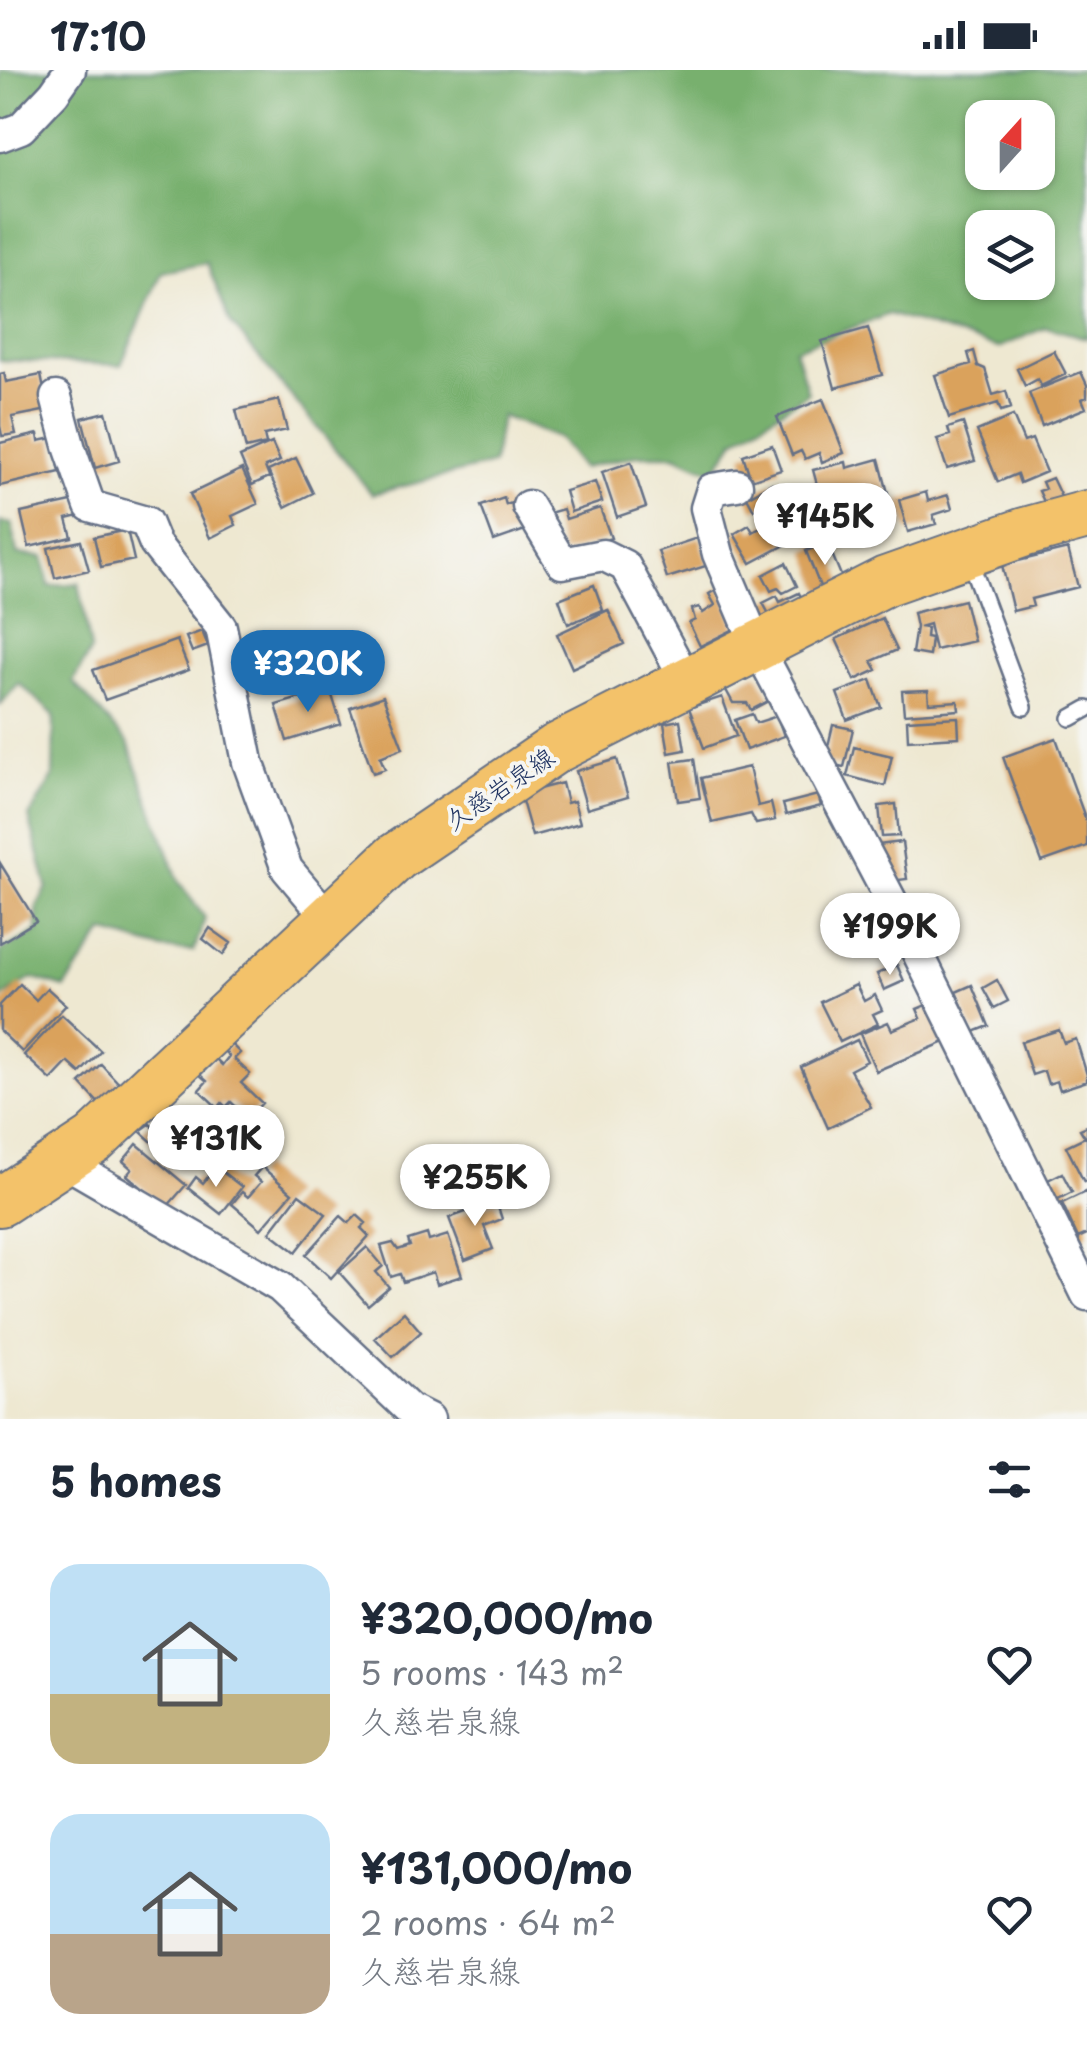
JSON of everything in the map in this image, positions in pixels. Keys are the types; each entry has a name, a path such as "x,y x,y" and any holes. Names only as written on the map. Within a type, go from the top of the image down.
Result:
{"main road":[{"name":"久慈岩泉線","path":"0,1202 94,1140 396,857 554,750 886,581 1025,532 1086,518"}],"street":[{"path":"0,136 22,128 70,70"},
{"path":"56,397 90,506 146,522 155,544 220,627 248,762 287,869 330,919"},
{"path":"737,485 712,490 706,508 718,554 757,646 905,927 1087,1295"},
{"path":"528,506 562,563 603,556 625,566 688,682"},
{"path":"63,1161 280,1287 409,1409 429,1419"}],"lane":[{"path":"966,552 1024,707"},
{"path":"1071,718 1087,709"}],"green space":[{"path":"0,70 1087,70 1087,338 1046,327 999,348 889,314 795,349 808,393 735,440 714,472 675,455 637,455 582,468 558,438 501,416 493,464 372,494 230,322 207,263 161,272 121,365 0,360"},
{"path":"0,522 12,524 17,554 43,557 49,586 79,583 91,650 73,682 128,743 179,882 205,918 194,951 162,949 104,932 65,988 32,978 0,999 0,951 37,932 37,907 47,887 29,817 53,777 54,715 19,683 0,705"}],"building":[{"path":"868,328 882,375 835,388 822,341"},
{"path":"974,351 993,395 1006,391 1011,408 1001,411 998,403 949,418 935,375 971,364 968,353"},
{"path":"1054,351 1066,374 1041,386 1038,379 1025,386 1017,369"},
{"path":"1081,372 1087,385 1087,397 1082,399 1086,408 1042,426 1029,393"},
{"path":"4,373 6,382 41,375 48,410 12,417 16,434 2,436 0,374"},
{"path":"823,399 844,453 822,462 819,453 805,459 801,451 792,455 777,417"},
{"path":"279,400 287,430 264,435 266,444 246,449 236,410"},
{"path":"106,412 119,461 95,468 82,418"},
{"path":"1013,416 1024,442 1032,439 1046,472 1020,483 1017,474 998,482 977,431"},
{"path":"963,423 975,461 947,469 937,439 950,435 948,428"},
{"path":"38,434 39,441 53,438 60,472 0,486 0,443"},
{"path":"272,443 280,461 265,467 269,477 252,485 240,457"},
{"path":"772,445 781,470 751,480 743,455"},
{"path":"296,458 313,493 285,507 268,471"},
{"path":"879,459 891,504 827,521 813,470 846,462 847,468"},
{"path":"631,462 646,507 617,517 602,472"},
{"path":"242,469 258,504 232,516 236,525 210,538 190,494"},
{"path":"1052,478 1064,503 1048,510 1039,491 1045,489 1042,482"},
{"path":"595,482 602,502 571,512 565,491"},
{"path":"772,483 779,496 754,510 747,497"},
{"path":"926,492 928,501 948,495 952,509 933,515 936,524 908,532 899,500"},
{"path":"504,498 506,505 517,501 528,529 494,541 481,506"},
{"path":"76,501 79,516 67,519 72,537 29,547 21,513"},
{"path":"600,508 611,538 563,554 549,513 563,509 566,519"},
{"path":"774,520 787,544 751,563 734,534 749,525 753,532"},
{"path":"127,530 134,560 101,567 94,537"},
{"path":"700,537 709,565 667,578 658,551"},
{"path":"81,541 89,570 55,578 48,548"},
{"path":"827,542 845,585 823,594 806,551"},
{"path":"1068,549 1078,587 1031,599 1033,606 1013,611 1002,565"},
{"path":"786,563 797,586 783,593 778,588 771,591 763,575"},
{"path":"594,585 603,610 568,624 559,599"},
{"path":"721,587 736,628 700,646 689,623 695,620 692,609 699,607 703,613 715,605 709,594"},
{"path":"799,593 807,608 775,625 763,603 777,596 780,602"},
{"path":"964,600 974,641 935,650 929,624 919,627 927,628 926,637 931,638 929,656 912,653 916,627 913,613"},
{"path":"608,610 624,644 572,668 557,634"},
{"path":"882,618 897,650 872,661 877,670 855,680 836,639"},
{"path":"202,631 208,646 192,652 186,637"},
{"path":"177,640 189,670 105,700 93,670"},
{"path":"757,673 772,699 751,710 747,703 733,703 726,690"},
{"path":"871,680 881,707 847,720 837,693"},
{"path":"330,689 341,724 287,741 276,705"},
{"path":"928,690 929,703 958,701 959,710 904,714 902,691"},
{"path":"383,696 403,748 380,757 385,769 373,773 350,708"},
{"path":"722,697 736,736 704,748 689,708"},
{"path":"752,714 756,723 777,716 784,736 746,750 735,720"},
{"path":"958,717 959,737 908,740 907,720"},
{"path":"680,720 685,750 669,753 664,723"},
{"path":"833,725 853,729 844,767 824,763"},
{"path":"1056,738 1087,823 1087,846 1042,862 1003,757"},
{"path":"854,747 892,756 885,786 847,776"},
{"path":"617,759 628,797 587,809 576,771"},
{"path":"694,759 700,798 678,801 672,762"},
{"path":"749,767 758,806 771,803 775,820 756,824 751,814 712,823 701,778"},
{"path":"562,783 567,803 574,801 580,823 532,836 520,794"},
{"path":"818,795 821,806 786,815 783,804"},
{"path":"896,804 899,836 882,837 879,806"},
{"path":"902,842 907,879 890,881 878,845"},
{"path":"0,863 36,921 0,943"},
{"path":"210,928 231,943 223,955 203,939"},
{"path":"897,965 904,981 884,990 877,974"},
{"path":"997,980 1008,1001 994,1008 983,988"},
{"path":"20,984 36,1000 47,988 66,1005 22,1052 0,1031 0,1005"},
{"path":"856,985 864,1001 875,995 882,1010 873,1014 878,1024 840,1042 820,1002"},
{"path":"972,985 989,1026 974,1032 956,992"},
{"path":"929,1004 945,1042 876,1071 860,1034 888,1022 892,1030 921,1018 917,1009"},
{"path":"62,1015 101,1051 80,1073 68,1062 51,1080 24,1055"},
{"path":"1059,1030 1064,1043 1076,1039 1087,1075 1087,1081 1060,1090 1057,1081 1048,1084 1044,1071 1032,1075 1021,1042"},
{"path":"857,1040 867,1061 850,1070 871,1107 828,1128 801,1067"},
{"path":"231,1044 240,1053 234,1059 250,1074 241,1083 262,1103 248,1118 231,1102 218,1108 199,1090 207,1081 200,1075 216,1059 222,1065 229,1056 224,1051"},
{"path":"101,1064 124,1089 103,1108 80,1083"},
{"path":"193,1108 217,1127 229,1114 247,1128 236,1141 230,1136 215,1153 180,1124"},
{"path":"260,1119 270,1148 256,1153 246,1124"},
{"path":"150,1124 179,1151 171,1159 140,1131"},
{"path":"1087,1126 1084,1182 1066,1146 1085,1137 1080,1129"},
{"path":"228,1141 241,1150 230,1165 218,1155"},
{"path":"137,1144 186,1185 166,1208 127,1175 132,1169 123,1161"},
{"path":"216,1167 242,1187 221,1214 188,1188 196,1177 203,1183"},
{"path":"262,1167 292,1193 261,1229 232,1204 242,1192 248,1197 261,1182 254,1176"},
{"path":"1062,1173 1072,1192 1056,1200 1046,1181"},
{"path":"1087,1191 1087,1234 1078,1238 1062,1203"},
{"path":"299,1194 326,1214 296,1252 270,1232"},
{"path":"496,1201 502,1219 484,1226 493,1249 465,1260 449,1218"},
{"path":"357,1215 366,1223 361,1228 369,1236 331,1278 306,1255 341,1216 349,1223"},
{"path":"427,1234 429,1241 448,1235 462,1276 437,1284 433,1272 403,1282 400,1274 391,1277 381,1246 393,1243 398,1250 410,1246 408,1240"},
{"path":"367,1247 383,1266 376,1272 389,1287 368,1305 339,1272"},
{"path":"404,1312 421,1332 393,1357 375,1338"}]}
